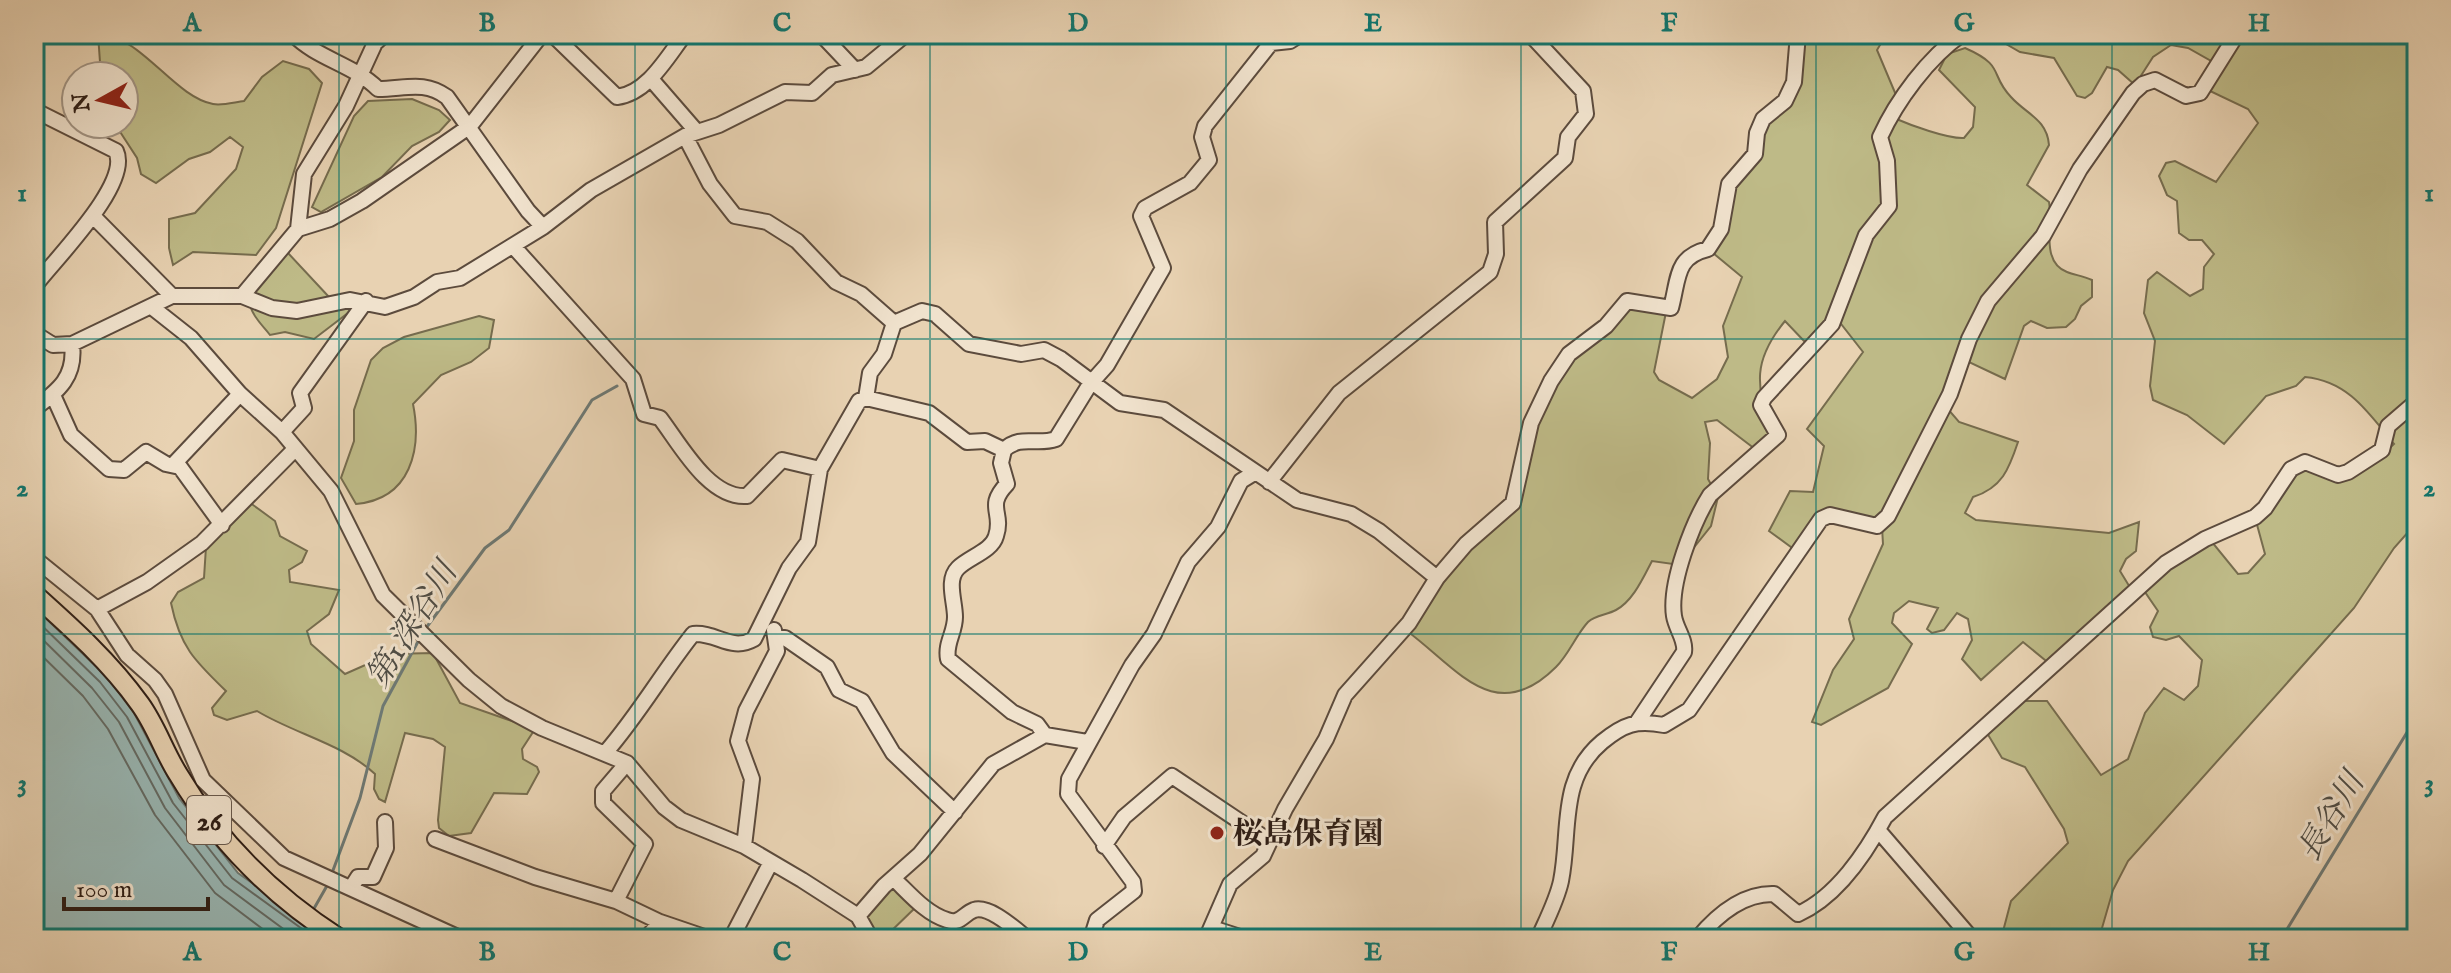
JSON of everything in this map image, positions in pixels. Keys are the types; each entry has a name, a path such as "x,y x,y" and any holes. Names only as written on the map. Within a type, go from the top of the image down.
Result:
{"main road":[{"name":"26","path":"34,594 98,651 142,707 177,773 229,847 308,918 340,939"}],"street":[{"path":"293,34 307,48 361,74 378,89 420,84 434,87 447,97 528,211 543,227"},
{"path":"298,229 304,174 361,74 375,43 385,34"},
{"path":"242,296 298,229 330,219 362,201 470,126 542,34"},
{"path":"552,34 617,97 626,96 651,79 685,34"},
{"path":"821,34 855,70"},
{"path":"34,333 53,345 72,344 153,308 172,296 242,296 272,308 297,311 350,300 385,307 414,297 437,282 460,278 543,227 591,190 691,134 785,92 812,93 832,75 866,67 906,34"},
{"path":"1045,735 1037,724 981,688 948,659 946,650 955,620 951,579 957,569 994,542 998,533 994,503 1007,484 1001,463 1004,450 1022,439 1056,439 1090,384 1107,365 1163,268 1141,216 1145,208 1190,183 1209,160 1202,137 1205,126 1271,43 1290,41 1301,34"},
{"path":"1269,482 1339,393 1490,272 1496,254 1495,222 1565,158 1568,137 1586,114 1583,91 1530,34"},
{"path":"1246,939 1209,933 1230,884 1263,856 1309,772 1345,695 1409,623 1437,578 1466,544 1513,503 1531,423 1569,354 1606,326 1627,301 1671,308 1684,260 1690,253 1708,249 1721,229 1729,184 1755,154 1757,133 1763,119 1785,101 1794,82 1798,34"},
{"path":"1638,721 1684,652 1673,613 1687,544 1704,504 1710,495 1778,435 1761,405 1764,398 1832,324 1866,235 1889,206 1887,161 1880,137 1890,116 1920,77 1962,34"},
{"path":"1538,939 1561,882 1565,819 1580,765 1622,726 1638,721 1664,725 1689,710 1821,519 1830,515 1877,526 1888,516 1950,394 1969,339 1988,301 2043,236 2080,169 2133,93 2143,84 2155,80 2186,96 2200,93 2237,34"},
{"path":"651,79 691,134 710,184 735,216 767,222 797,241 836,282 861,294 892,320"},
{"path":"34,110 116,151 118,156 117,173 93,216 34,287"},
{"path":"93,216 172,296"},
{"path":"513,246 633,379 644,414 660,418 693,464 733,496 753,493 782,460 820,469"},
{"path":"282,432 304,408 300,393 366,301"},
{"path":"153,308 191,338 240,394 282,432 331,491 383,595 429,643 501,706 542,728 627,763 664,807 681,820 744,846 858,916 871,939"},
{"path":"892,320 922,311 935,314 969,344 1021,354 1044,350 1120,403 1164,410 1254,473 1312,507 1351,514 1379,531 1402,553 1437,578"},
{"path":"606,752 643,708 657,679 693,634 704,633 743,645 754,639 789,568 808,542 820,469 851,409 866,398 870,373 884,354 892,320"},
{"path":"34,409 53,395 71,371 75,362 72,344"},
{"path":"173,465 240,394"},
{"path":"53,395 71,435 109,469 124,470 146,452 180,467 222,525"},
{"path":"866,398 929,413 967,442 985,441 1004,450"},
{"path":"1697,939 1723,911 1756,896 1774,894 1798,914 1811,908 1865,853 1885,817 1907,795 2099,627 2166,563 2205,539 2255,517 2265,508 2291,469 2305,462 2338,475 2370,459 2387,441 2388,426 2417,401"},
{"path":"97,609 165,570 222,525 295,449"},
{"path":"1091,939 1097,920 1134,891 1133,882 1104,846 1066,786 1087,742 1154,634 1188,562 1218,527 1241,481 1254,473"},
{"path":"34,558 97,609 127,655 155,680 165,694 203,780 284,858 462,939"},
{"path":"744,846 752,779 738,741 746,711 777,651 777,638 765,622"},
{"path":"777,638 785,638 827,667 839,690 862,701 893,753 955,812"},
{"path":"858,916 920,854 993,764 1045,735 1087,742"},
{"path":"616,901 645,844 644,838 603,803 603,791 627,763"},
{"path":"1104,846 1124,817 1172,776 1269,841"},
{"path":"351,888 358,877 373,877 386,848 385,822"},
{"path":"1878,830 1972,939"},
{"path":"435,839 535,877 616,901 660,922 710,939"},
{"path":"731,939 771,862"},
{"path":"893,878 925,907 947,921 959,921 974,910 985,910 1028,939"},
{"path":"646,939 660,922"}],"shaded area":[{"path":"98,34 113,37 143,54 184,90 213,104 244,101 262,77 283,61 309,69 322,83 276,228 256,255 193,252 173,265 169,248 169,219 195,213 236,169 243,147 230,137 210,152 189,159 156,183 141,174 137,158 125,140 140,140 140,60 100,60"},
{"path":"1803,34 1881,34 1883,40 1877,50 1896,95 1894,118 1957,138 1964,138 1973,127 1975,107 1939,70 1947,54 1965,48 1992,65 2004,89 2044,129 2049,145 2027,185 2049,202 2049,241 2053,260 2067,272 2092,280 2092,297 2081,306 2075,319 2066,327 2047,328 2031,321 2024,326 2005,379 1967,361 1947,408 1959,422 2018,442 1998,483 1973,497 1965,513 1976,520 2109,533 2139,522 2136,551 2126,559 2120,571 2131,589 2051,665 2023,642 1981,680 1962,659 1972,640 1968,619 1957,613 1944,630 1932,633 1927,629 1938,608 1909,601 1894,613 1892,623 1912,644 1888,688 1821,725 1812,722 1833,670 1854,639 1849,619 1883,544 1882,527 1826,511 1814,516 1795,550 1769,531 1790,491 1813,492 1824,446 1807,429 1863,352 1834,315 1805,342 1785,321 1766,350 1760,376 1771,436 1755,449 1717,420 1705,422 1710,443 1708,479 1718,497 1711,526 1680,565 1652,561 1628,601 1588,622 1561,662 1534,684 1514,692 1495,692 1477,686 1407,631 1470,547 1517,509 1537,420 1571,358 1627,307 1666,312 1654,372 1659,380 1692,398 1717,379 1728,357 1723,326 1742,277 1713,253 1733,191 1761,154 1761,132 1791,100"},
{"path":"1964,34 2417,34 2417,522 2394,548 2354,608 2128,861 2113,890 2100,935 2080,939 2001,939 2011,901 2068,843 2064,829 2025,767 2002,758 1987,733 2021,701 2047,701 2101,775 2128,759 2145,713 2164,688 2184,700 2198,686 2202,660 2179,636 2166,640 2153,637 2150,627 2158,611 2145,592 2170,565 2212,542 2238,574 2248,573 2265,554 2256,521 2303,467 2328,477 2378,459 2394,444 2356,400 2333,385 2305,377 2296,386 2266,396 2224,444 2187,415 2153,400 2150,386 2155,341 2144,313 2148,280 2157,272 2190,296 2203,289 2204,267 2214,254 2202,240 2189,240 2179,233 2177,201 2167,195 2159,176 2166,163 2175,161 2216,182 2258,123 2248,109 2210,91 2205,78 2211,61 2188,48 2171,45 2153,57 2135,85 2118,70 2107,67 2092,93 2085,98 2077,96 2054,58 2020,52 1999,40 1979,40"},
{"path":"412,99 439,110 450,120 439,132 412,146 382,177 321,212 312,207 354,116 368,101"},
{"path":"288,253 329,297 361,303 314,339 285,332 270,335 251,308 252,293 262,276"},
{"path":"479,316 494,320 489,348 471,362 441,375 413,404 416,438 408,469 401,482 375,500 356,504 341,478 354,441 354,410 371,360 383,348 404,337"},
{"path":"249,502 275,521 280,536 307,551 302,562 289,570 290,582 339,590 329,614 307,631 311,644 345,674 390,654 433,653 460,703 535,729 522,749 523,759 537,767 539,772 527,794 494,793 471,833 449,836 439,828 438,820 445,747 433,739 405,733 385,802 379,799 374,789 375,774 334,747 257,711 227,720 214,715 212,708 226,691 190,652 179,631 171,603 178,592 204,578 206,547"},
{"path":"892,884 918,905 885,937 876,939 864,914"}],"water":[{"path":"34,607 106,676 134,713 179,798 238,873 331,939 34,939"}],"waterway":[{"name":"第1深谷川","path":"426,628 485,548 509,530 592,400 617,386"},
{"name":"第1深谷川","path":"332,873 360,798 383,706 420,638"},
{"name":"長谷川","path":"2281,939 2417,716"},
{"name":"第1深谷川","path":"312,912 328,884"}],"place":[{"name":"桜島保育園","path":"1217,833"}]}
